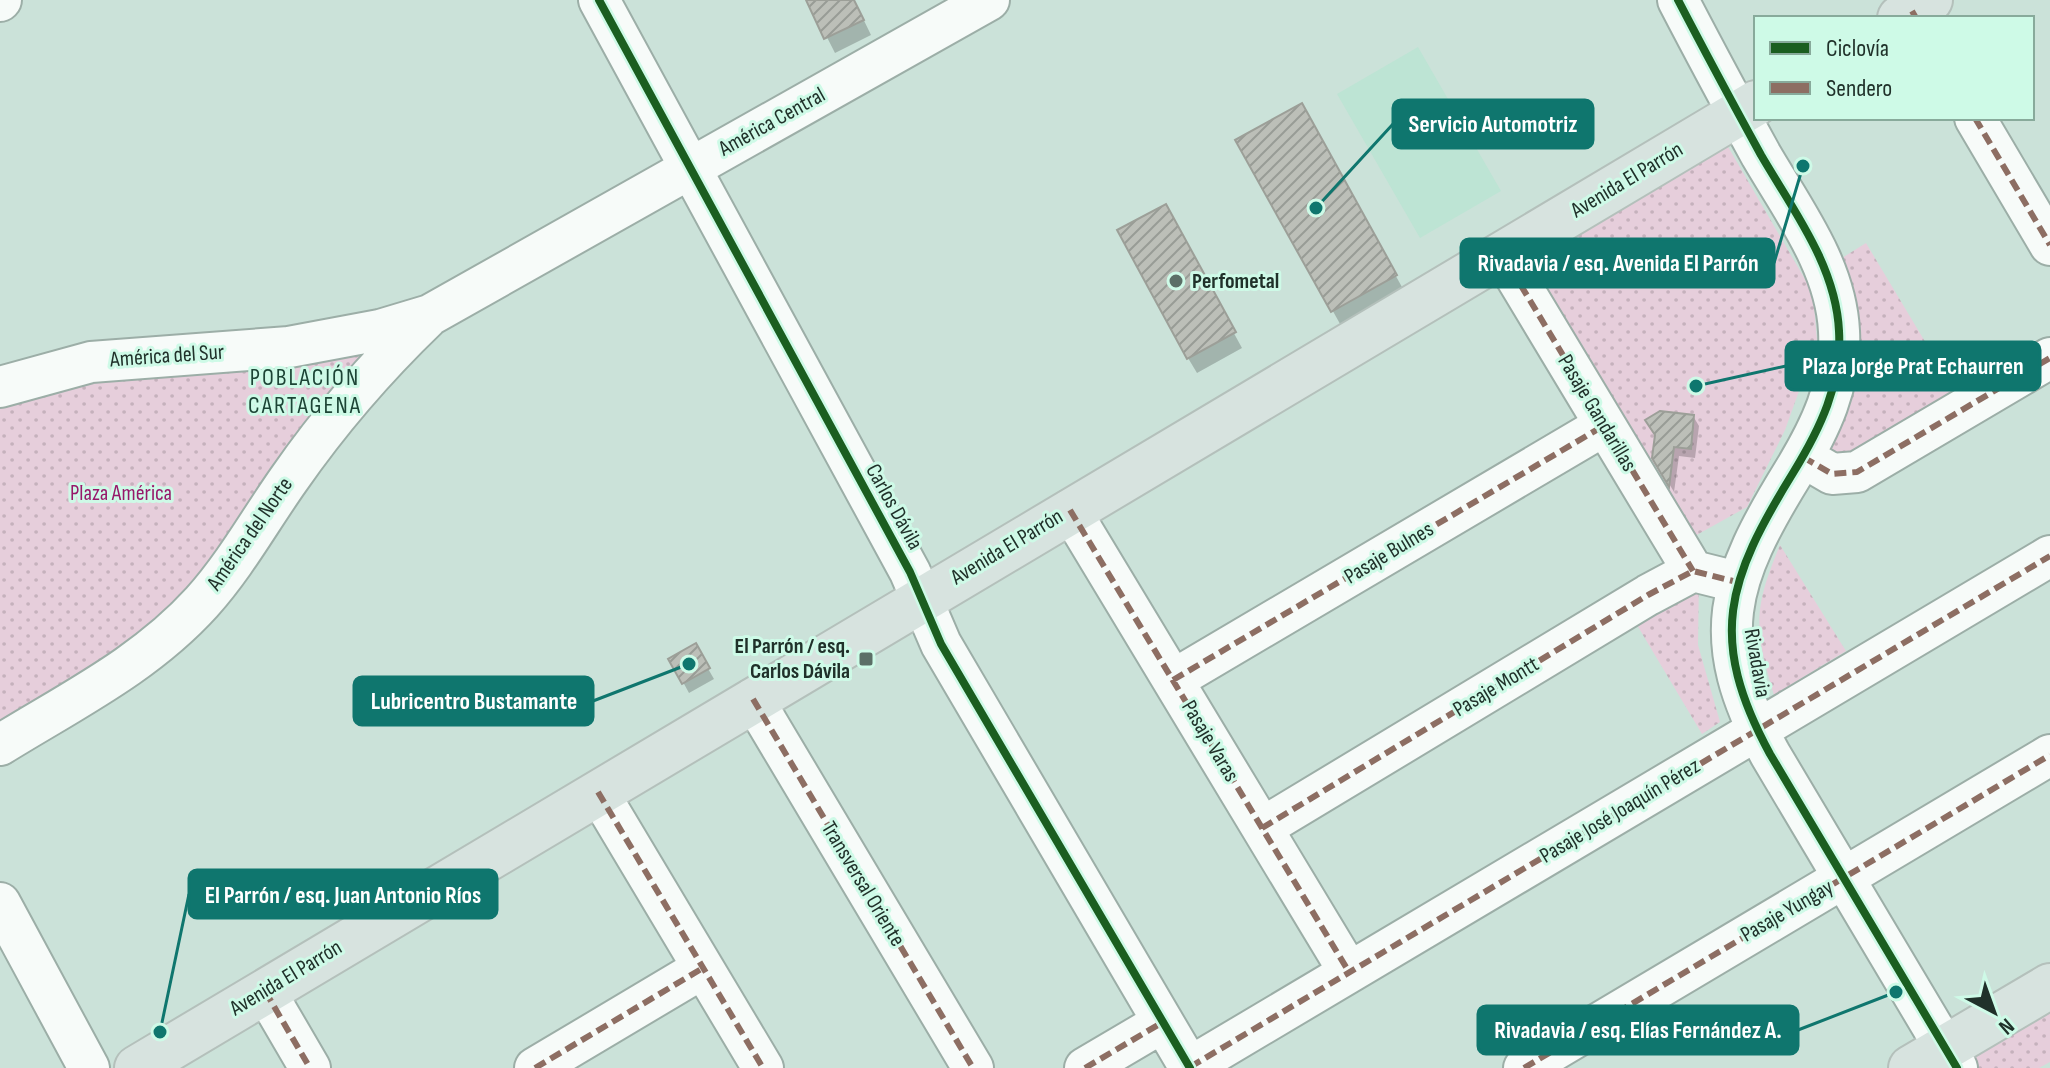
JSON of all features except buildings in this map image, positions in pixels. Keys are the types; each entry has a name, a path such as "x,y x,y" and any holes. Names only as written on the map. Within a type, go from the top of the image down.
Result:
{"main road":[{"name":"Avenida El Parrón","path":"137,1068 1747,109"},
{"path":"1938,1061 2050,986"}],"street":[{"name":"Carlos Dávila","path":"599,0 910,572 941,644 1190,1068"},
{"name":"América Central","path":"430,315 989,0"},
{"name":"Rivadavia","path":"1678,0 1747,109 1824,267 1837,308 1837,375 1825,414 1803,457 1756,533 1737,582 1732,646 1744,704 1844,878 1938,1061"},
{"path":"1976,120 2050,245"},
{"name":"Pasaje Gandarillas","path":"1502,254 1693,571"},
{"name":"América del Sur","path":"0,387 91,362 303,345 380,330 430,315"},
{"name":"América del Norte","path":"0,745 111,679 191,614 228,572 321,434 384,361 430,315"},
{"path":"1803,457 1832,474 1857,472 2050,358"},
{"name":"Pasaje Bulnes","path":"1173,680 1605,425"},
{"name":"Pasaje Varas","path":"1070,510 1349,972"},
{"name":"Pasaje José Joaquín Pérez","path":"1190,1068 2050,556"},
{"path":"1693,571 1737,582"},
{"name":"Pasaje Montt","path":"1262,828 1648,595 1693,571"},
{"name":"Transversal Oriente","path":"753,699 973,1068"},
{"name":"Pasaje Yungay","path":"1524,1068 2050,755"},
{"path":"598,792 763,1068"},
{"path":"0,903 89,1068"},
{"path":"549,1064 703,968"},
{"path":"265,991 310,1068"},
{"path":"1085,1068 1163,1022"}],"shaded area":[{"path":"1418,47 1501,191 1420,238 1337,94"}],"green space":[{"path":"1727,145 1813,293 1817,341 1785,430 1747,507 1684,542 1517,264"},
{"path":"1866,243 1954,390 1819,471 1857,376 1842,258"},
{"name":"Plaza América","path":"366,354 219,567 139,644 0,732 0,399 100,373 273,367"},
{"path":"1780,545 1846,651 1774,695 1763,652 1759,619 1765,586"},
{"path":"1699,575 1698,645 1720,722 1702,734 1631,615"},
{"path":"2050,1007 2050,1062 2039,1068 1946,1068"}],"marked path":[{"path":"1912,11 1915,16"},
{"path":"1976,120 2050,245"},
{"path":"1502,254 1693,571"},
{"path":"1803,457 1832,474 1857,472 2050,358"},
{"path":"1173,680 1605,425"},
{"path":"1070,510 1349,972"},
{"path":"1190,1067 2050,556"},
{"path":"1262,828 1648,595 1693,571 1737,582"},
{"path":"753,699 973,1068"},
{"path":"1524,1068 2050,755"},
{"path":"598,792 763,1068"},
{"path":"535,1068 703,968"},
{"path":"265,991 310,1068"},
{"path":"1085,1068 1163,1022"}],"cycle path":[{"path":"599,0 910,572 941,644 1190,1068"},
{"path":"1678,0 1761,155 1811,239 1830,284 1839,331 1837,369 1820,423 1770,511 1740,578 1733,610 1732,642 1738,676 1750,713 1770,754 1957,1068"}],"place":[{"name":"Rivadavia / esq. Avenida El Parrón","path":"1803,166"},
{"name":"Servicio Automotriz","path":"1316,208"},
{"name":"Perfometal","path":"1176,281"},
{"name":"Plaza Jorge Prat Echaurren","path":"1696,386"},
{"name":"El Parrón / esq. Carlos Dávila","path":"866,659"},
{"name":"Lubricentro Bustamante","path":"689,664"},
{"name":"Rivadavia / esq. Elías Fernández A.","path":"1896,992"},
{"name":"El Parrón / esq. Juan Antonio Ríos","path":"160,1032"}],"district":[{"name":"POBLACIÓN CARTAGENA","path":"305,391"}]}
